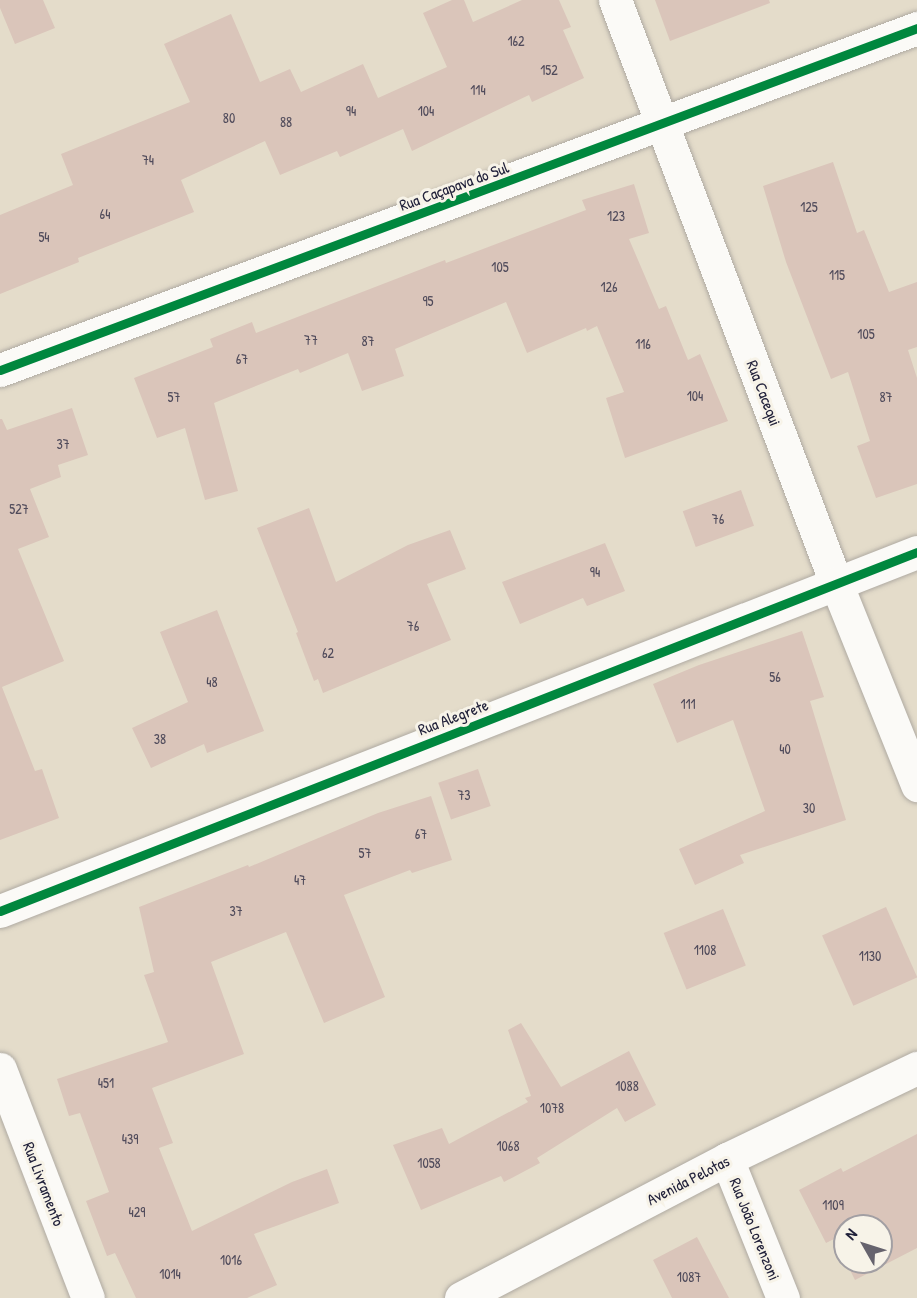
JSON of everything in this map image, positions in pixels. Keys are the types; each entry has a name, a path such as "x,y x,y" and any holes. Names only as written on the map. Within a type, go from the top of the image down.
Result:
{"street":[{"name":"Rua Cacequi","path":"615,0 836,584 917,785"},
{"name":"Rua Caçapava do Sul","path":"0,370 917,28"},
{"name":"Rua Alegrete","path":"0,911 917,552"},
{"name":"Avenida Pelotas","path":"461,1298 727,1159 917,1068"},
{"name":"Rua Livramento","path":"0,1069 88,1298"},
{"name":"Rua João Lorenzoni","path":"727,1159 783,1298"}],"building":[{"path":"0,0 43,0 55,28 15,44 0,8"},
{"path":"452,0 464,0 473,22 522,0 559,0 571,27 563,30 584,78 532,102 529,95 412,151 403,129 340,157 337,151 280,175 265,141 181,180 194,212 78,258 79,262 0,294 0,215 73,185 61,154 190,102 164,44 231,14 260,82 290,69 301,92 363,64 378,98 447,67 423,13"},
{"path":"655,0 769,0 770,3 670,41"},
{"path":"833,162 857,233 864,230 889,292 917,282 917,347 908,350 917,378 917,484 876,498 857,446 870,441 848,372 831,379 786,262 763,186"},
{"path":"634,184 649,233 629,239 659,309 666,306 688,360 700,354 728,421 625,458 606,398 624,392 597,326 587,331 586,328 527,353 506,302 395,349 404,376 362,391 348,353 300,373 298,369 214,403 238,491 205,500 185,428 157,438 134,378 213,347 210,339 252,322 256,333 445,260 446,263 586,210 582,200"},
{"path":"72,408 88,455 58,465 61,477 30,489 49,537 18,549 64,661 2,687 35,771 42,769 59,818 0,840 0,419 7,430"},
{"path":"741,490 754,526 696,547 683,511"},
{"path":"309,508 336,582 408,545 450,530 466,569 427,584 451,640 323,693 318,679 314,681 296,633 298,632 257,528"},
{"path":"605,543 625,591 587,606 583,598 520,624 502,582"},
{"path":"217,610 264,731 207,753 204,744 151,768 132,728 188,702 160,632"},
{"path":"802,631 824,697 810,701 846,820 740,855 744,863 695,885 679,849 765,811 733,720 677,743 653,684 699,665"},
{"path":"478,769 491,806 451,820 438,783"},
{"path":"431,796 452,860 412,873 410,870 344,895 385,997 324,1023 286,932 211,962 244,1054 152,1088 173,1143 159,1148 192,1231 292,1182 327,1169 339,1203 254,1234 277,1285 247,1298 136,1298 115,1253 107,1256 86,1201 109,1192 80,1113 69,1116 57,1079 168,1042 144,975 154,972 139,907 248,865 249,867 378,813"},
{"path":"886,907 917,977 853,1006 822,935"},
{"path":"723,909 746,966 687,990 664,933"},
{"path":"521,1023 561,1087 629,1051 656,1105 625,1122 617,1108 537,1158 540,1163 504,1182 501,1176 421,1210 393,1145 442,1128 449,1144 528,1102 525,1098 531,1096 508,1030"},
{"path":"917,1134 917,1248 893,1260 893,1214 833,1214 833,1240 826,1243 799,1190 841,1168 843,1172"},
{"path":"697,1237 729,1298 672,1298 653,1260"},
{"path":"852,1274 867,1274 855,1280"}],"cycle path":[{"path":"0,370 917,28"},
{"path":"0,911 917,552"}]}
